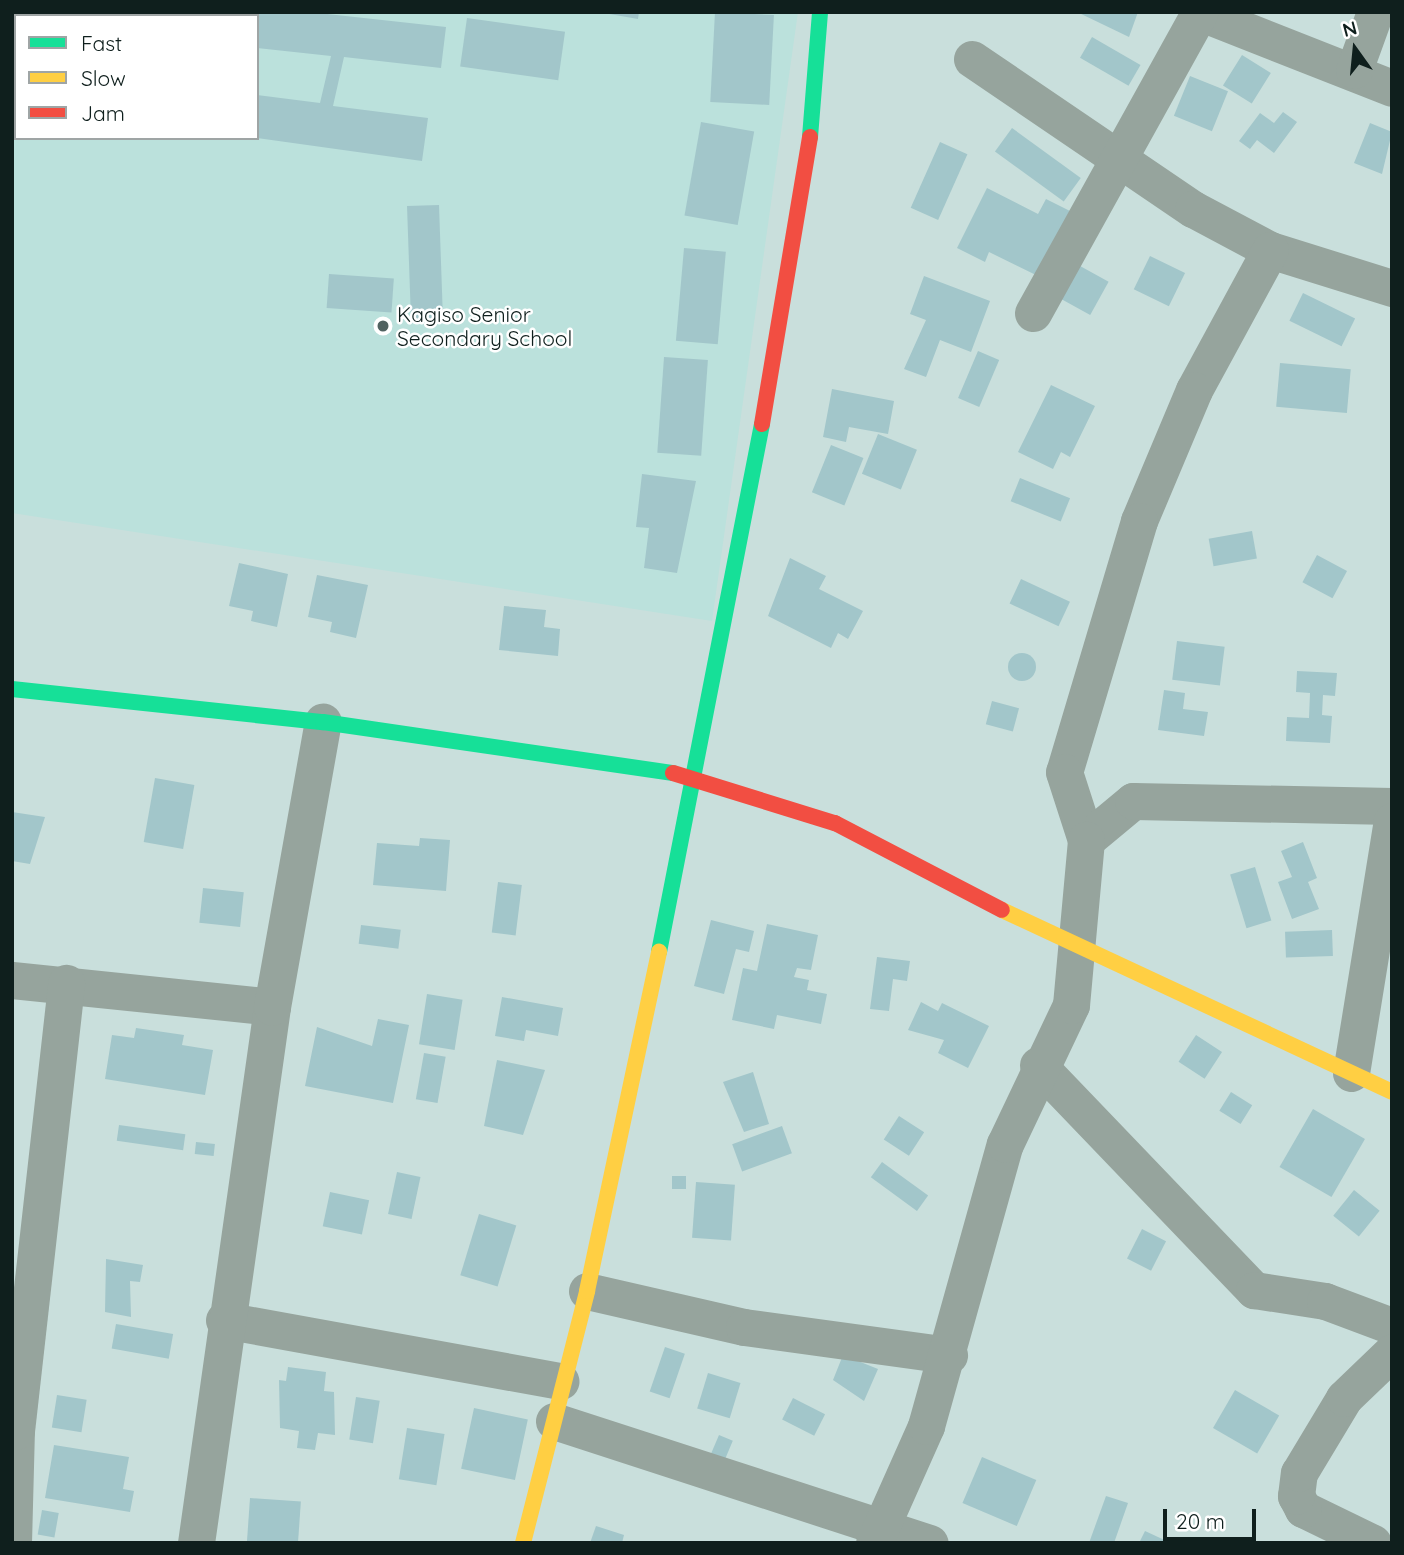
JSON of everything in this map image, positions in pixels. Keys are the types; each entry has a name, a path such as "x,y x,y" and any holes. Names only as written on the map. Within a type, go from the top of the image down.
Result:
{"street":[{"path":"523,1543 554,1421 561,1381 587,1291 696,776 806,187 820,12"},
{"path":"1354,70 1375,12"},
{"path":"1034,313 1199,13 1354,70 1392,88"},
{"path":"972,59 1119,155 1192,209 1270,250 1392,288"},
{"path":"878,1533 926,1426 1005,1144 1038,1065 1071,1005 1086,840 1064,772 1120,578 1194,390 1270,250"},
{"path":"12,689 323,722 696,776 835,823 1078,949 1392,1092"},
{"path":"196,1543 224,1320 272,1007 323,722"},
{"path":"1086,840 1133,801 1392,806"},
{"path":"1351,1073 1392,821"},
{"path":"12,980 66,983 272,1007"},
{"path":"13,1543 14,1431 66,983"},
{"path":"1038,1065 1254,1290 1325,1301 1392,1326"},
{"path":"587,1291 744,1327 948,1354"},
{"path":"224,1320 561,1381"},
{"path":"1373,1543 1303,1509 1296,1496 1299,1473 1344,1398 1392,1352"},
{"path":"554,1421 878,1533 930,1543"}],"shaded area":[{"name":"Kagiso Senior Secondary School","path":"12,12 798,12 712,621 12,513"}],"building":[{"path":"12,12 25,12 14,14 13,56"},
{"path":"54,12 309,12 446,27 441,68 344,57 333,106 428,118 422,161 259,138 259,95 320,103 331,56 259,48 259,14"},
{"path":"598,12 639,12 638,19"},
{"path":"715,12 774,15 769,105 710,102"},
{"path":"1077,12 1138,12 1129,37"},
{"path":"467,18 565,32 558,80 460,67"},
{"path":"1092,37 1140,65 1128,86 1080,58"},
{"path":"1242,55 1271,73 1252,104 1223,86"},
{"path":"1190,76 1228,91 1212,131 1174,116"},
{"path":"1283,112 1297,122 1274,153 1257,140 1250,149 1239,141 1260,113 1274,123"},
{"path":"701,122 754,131 738,225 685,216"},
{"path":"1370,123 1392,132 1382,174 1354,163"},
{"path":"1012,128 1081,178 1064,201 995,151"},
{"path":"940,142 967,154 938,220 911,208"},
{"path":"987,188 1038,214 1046,199 1074,213 1042,278 989,252 985,262 957,248"},
{"path":"439,205 443,322 411,323 407,206"},
{"path":"684,248 726,252 718,344 676,341"},
{"path":"1150,256 1185,273 1169,306 1134,289"},
{"path":"1071,261 1109,282 1090,315 1053,294"},
{"path":"329,274 394,279 391,312 327,308"},
{"path":"924,276 990,301 971,352 940,340 926,377 904,369 926,320 910,314"},
{"path":"1303,293 1355,318 1342,346 1289,321"},
{"path":"978,351 999,360 979,407 958,398"},
{"path":"664,357 708,360 701,456 657,453"},
{"path":"1280,363 1351,369 1347,413 1276,407"},
{"path":"1051,385 1095,406 1070,457 1061,452 1053,469 1018,452"},
{"path":"832,389 894,401 888,434 849,427 846,442 823,437"},
{"path":"878,434 917,450 901,490 862,474"},
{"path":"831,445 863,458 844,505 812,492"},
{"path":"642,474 696,481 677,573 644,568 649,528 636,527"},
{"path":"1020,478 1070,498 1061,521 1011,501"},
{"path":"1252,531 1257,559 1214,566 1209,539"},
{"path":"1317,555 1347,571 1332,598 1302,582"},
{"path":"790,558 826,576 819,589 863,611 848,639 838,633 831,648 768,616"},
{"path":"239,563 288,574 277,627 251,621 253,611 229,606"},
{"path":"317,575 368,585 356,638 330,632 332,622 308,617"},
{"path":"1021,579 1070,602 1059,626 1010,603"},
{"path":"504,606 546,610 544,627 560,629 558,656 499,650"},
{"path":"1177,641 1225,647 1220,686 1172,680"},
{"path":"1022,653 1032,657 1036,667 1032,677 1022,681 1012,677 1008,667 1012,657"},
{"path":"1297,671 1337,673 1335,696 1323,695 1322,715 1332,716 1330,743 1286,741 1287,717 1309,718 1310,693 1296,692"},
{"path":"1164,690 1185,693 1183,709 1208,712 1204,736 1158,730"},
{"path":"992,701 1019,708 1013,731 986,724"},
{"path":"155,778 194,785 183,849 144,842"},
{"path":"12,812 45,817 30,864 12,861"},
{"path":"420,838 450,840 446,891 373,885 377,843 419,846"},
{"path":"1303,842 1317,878 1308,882 1319,909 1292,919 1278,882 1292,877 1281,851"},
{"path":"1255,867 1271,921 1247,928 1230,875"},
{"path":"498,882 522,885 516,936 492,933"},
{"path":"203,888 244,892 240,927 199,923"},
{"path":"711,920 754,931 749,952 736,949 724,994 694,986"},
{"path":"767,924 818,935 811,970 797,968 794,977 809,980 807,990 827,994 821,1024 777,1015 774,1029 732,1020 743,968 757,971"},
{"path":"361,925 401,930 398,949 359,944"},
{"path":"1332,930 1333,956 1286,958 1285,932"},
{"path":"877,957 910,961 907,981 893,979 889,1011 870,1009"},
{"path":"427,994 463,1000 455,1050 419,1044"},
{"path":"502,997 563,1008 558,1036 526,1030 524,1041 495,1036"},
{"path":"921,1002 938,1011 942,1003 989,1026 968,1068 938,1053 944,1040 908,1030"},
{"path":"378,1019 409,1025 393,1103 305,1086 317,1027 372,1046"},
{"path":"136,1028 184,1035 182,1045 213,1050 205,1095 105,1079 112,1035 134,1038"},
{"path":"1196,1035 1222,1052 1205,1079 1179,1062"},
{"path":"424,1053 446,1057 438,1103 416,1099"},
{"path":"497,1060 545,1070 523,1135 484,1126"},
{"path":"753,1072 769,1124 744,1132 723,1082"},
{"path":"1231,1092 1252,1105 1241,1124 1219,1111"},
{"path":"1313,1109 1365,1139 1331,1197 1280,1167"},
{"path":"899,1116 924,1132 909,1156 884,1139"},
{"path":"119,1125 185,1134 183,1150 117,1141"},
{"path":"782,1126 792,1153 742,1171 732,1144"},
{"path":"196,1142 215,1144 214,1156 195,1154"},
{"path":"882,1162 928,1196 917,1211 871,1177"},
{"path":"397,1172 420,1177 412,1219 388,1214"},
{"path":"672,1176 686,1176 686,1189 672,1189"},
{"path":"696,1182 735,1185 731,1241 692,1238"},
{"path":"1354,1190 1380,1211 1359,1236 1333,1216"},
{"path":"330,1192 369,1200 362,1235 323,1226"},
{"path":"479,1214 516,1225 498,1287 460,1275"},
{"path":"1142,1229 1166,1241 1151,1271 1127,1258"},
{"path":"106,1259 143,1265 140,1282 130,1281 131,1317 105,1312"},
{"path":"116,1324 173,1334 169,1359 112,1349"},
{"path":"665,1347 685,1354 670,1398 650,1391"},
{"path":"843,1355 878,1369 864,1401 833,1380"},
{"path":"288,1367 326,1372 324,1391 334,1392 335,1435 318,1433 315,1450 297,1448 299,1431 280,1428 279,1380 286,1381"},
{"path":"708,1373 741,1383 730,1418 697,1408"},
{"path":"1235,1390 1279,1416 1257,1454 1213,1428"},
{"path":"57,1395 87,1400 81,1432 52,1428"},
{"path":"356,1397 380,1401 373,1443 349,1439"},
{"path":"793,1398 825,1414 814,1436 782,1419"},
{"path":"474,1408 528,1419 515,1480 461,1469"},
{"path":"407,1428 445,1434 436,1485 399,1479"},
{"path":"719,1435 733,1441 725,1460 711,1454"},
{"path":"54,1445 129,1457 123,1489 134,1491 130,1512 45,1498"},
{"path":"982,1457 1036,1480 1017,1526 962,1503"},
{"path":"1106,1496 1128,1503 1114,1543 1089,1543"},
{"path":"250,1498 301,1502 298,1543 247,1543"},
{"path":"42,1510 59,1513 54,1538 38,1535"},
{"path":"596,1526 624,1535 622,1543 590,1543"},
{"path":"1145,1531 1171,1543 1139,1543"}],"traffic: fast":[{"path":"810,137 820,12"},
{"path":"659,952 762,424"},
{"path":"12,689 323,722 673,773"}],"traffic: slow":[{"path":"1002,910 1392,1092"},
{"path":"523,1543 587,1291 659,952"}],"traffic: jam":[{"path":"762,424 810,137"},
{"path":"673,773 835,823 1002,910"}],"place":[{"name":"Kagiso Senior Secondary School","path":"383,326"}]}
